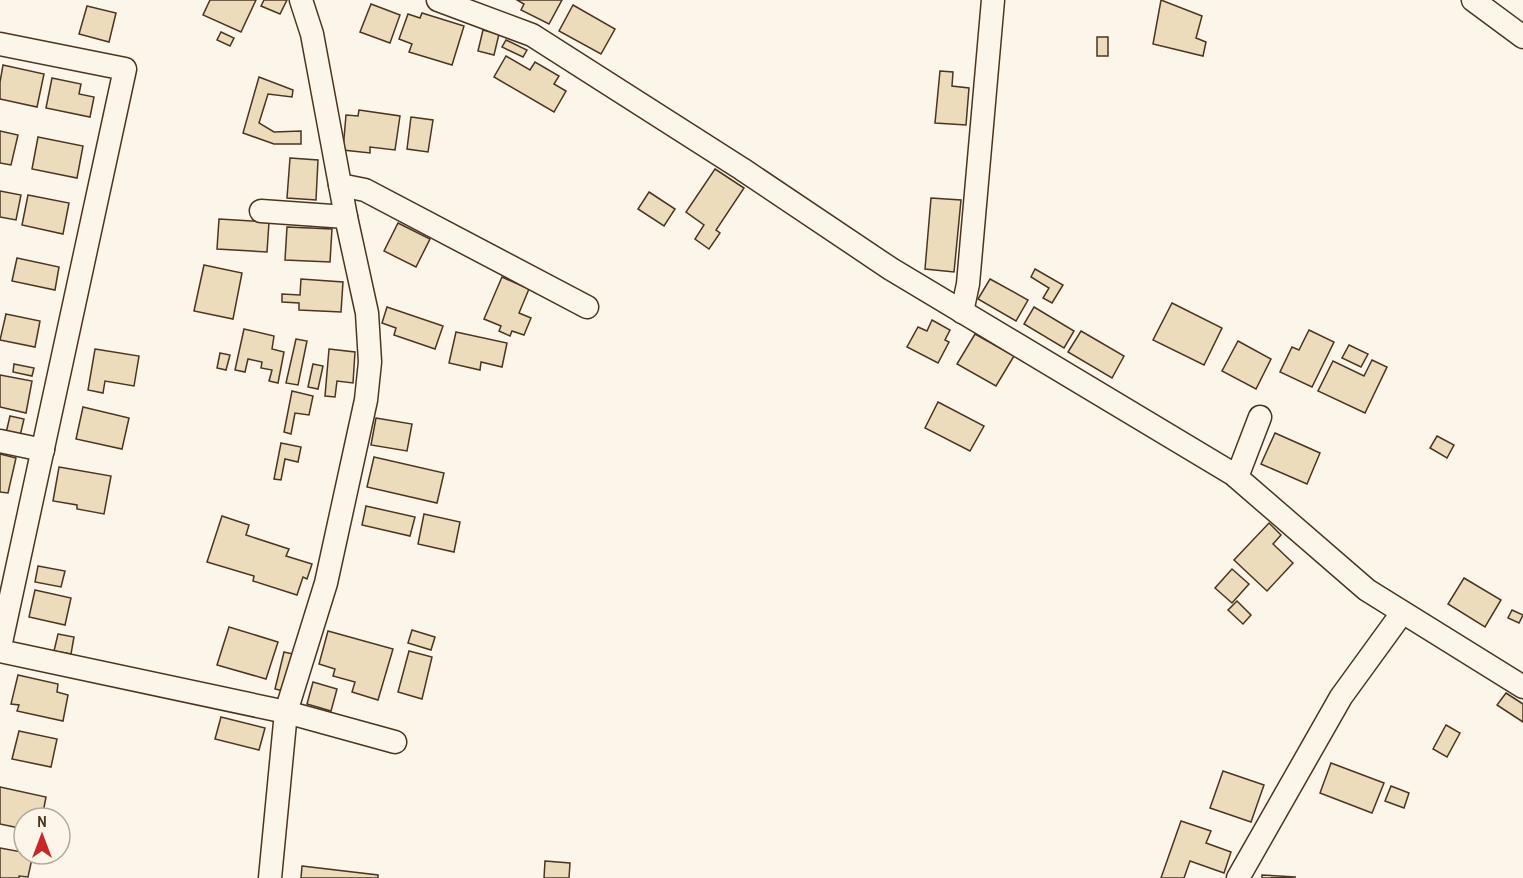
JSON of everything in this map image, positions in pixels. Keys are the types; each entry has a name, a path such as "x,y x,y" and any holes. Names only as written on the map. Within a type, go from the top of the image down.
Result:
{"street":[{"path":"270,878 286,712 326,583 366,400 369,371 370,330 346,217 312,34 301,0"},
{"path":"438,0 532,35 742,169 891,269 1237,477 1367,590 1523,687"},
{"path":"962,312 968,284 993,0"},
{"path":"1473,0 1523,37"},
{"path":"0,44 125,69 0,649 286,712 395,742"},
{"path":"340,185 365,190 587,307"},
{"path":"261,212 346,217"},
{"path":"1237,477 1260,417"},
{"path":"0,441 43,450"},
{"path":"1238,878 1341,697 1402,613"}],"building":[{"path":"210,0 256,0 241,32 203,15"},
{"path":"264,0 287,0 280,14 261,6"},
{"path":"517,0 562,0 549,24 521,10 524,4"},
{"path":"1161,0 1202,16 1196,38 1206,42 1203,56 1153,44"},
{"path":"371,4 400,15 390,43 360,32"},
{"path":"573,5 615,29 601,54 559,31"},
{"path":"87,6 116,13 109,42 79,34"},
{"path":"422,13 464,26 452,65 409,52 412,44 399,39 408,14 420,18"},
{"path":"483,30 499,34 494,55 478,51"},
{"path":"221,32 234,38 230,46 217,40"},
{"path":"1097,37 1108,37 1108,56 1097,56"},
{"path":"506,40 527,50 523,57 502,47"},
{"path":"506,56 530,70 535,62 559,76 554,84 566,91 554,112 494,77"},
{"path":"3,65 44,74 37,107 0,99"},
{"path":"940,71 953,72 952,86 969,88 966,125 935,123"},
{"path":"259,77 293,90 292,97 268,94 259,123 274,132 301,131 301,144 274,144 243,133"},
{"path":"52,78 81,84 79,94 94,97 90,117 46,108"},
{"path":"359,110 400,116 395,150 370,147 370,153 343,150 346,115 358,116"},
{"path":"411,117 433,120 428,152 407,149"},
{"path":"0,131 18,135 11,165 0,163"},
{"path":"38,137 83,146 77,178 32,169"},
{"path":"290,158 318,160 316,200 287,198"},
{"path":"715,169 744,188 716,230 720,233 709,249 695,239 704,225 686,212"},
{"path":"0,191 21,195 16,220 0,217"},
{"path":"649,192 675,209 664,226 638,209"},
{"path":"28,195 69,203 63,234 22,225"},
{"path":"931,198 961,200 954,272 925,269"},
{"path":"219,219 269,222 267,252 217,249"},
{"path":"398,223 430,239 416,267 384,251"},
{"path":"287,227 332,229 330,262 285,260"},
{"path":"17,258 59,267 55,290 12,281"},
{"path":"204,265 242,273 233,319 194,311"},
{"path":"1035,269 1063,285 1052,303 1043,298 1049,288 1031,277"},
{"path":"502,277 529,289 519,313 531,318 524,335 512,331 510,336 499,331 501,326 484,319"},
{"path":"301,279 343,282 341,312 299,310 299,303 282,302 282,294 300,295"},
{"path":"990,279 1028,300 1016,321 978,299"},
{"path":"1172,303 1222,328 1204,365 1153,340"},
{"path":"387,307 443,326 435,349 394,335 396,328 382,323"},
{"path":"1034,307 1074,331 1064,348 1024,324"},
{"path":"6,314 40,321 35,347 0,340"},
{"path":"932,320 950,330 945,340 949,342 938,363 907,347 918,327 927,331"},
{"path":"244,329 274,336 272,349 284,352 278,383 269,381 272,370 261,368 262,362 248,359 245,372 235,370"},
{"path":"1309,330 1334,342 1312,387 1280,372 1292,347 1299,350"},
{"path":"1081,331 1124,356 1112,378 1068,352"},
{"path":"456,332 507,343 502,367 481,362 480,370 449,363"},
{"path":"975,334 1014,356 996,386 957,364"},
{"path":"296,339 307,341 298,385 286,383"},
{"path":"1238,341 1271,359 1256,389 1222,371"},
{"path":"1349,345 1368,354 1361,367 1342,358"},
{"path":"95,349 139,356 134,386 105,381 103,393 88,390"},
{"path":"329,349 355,352 353,383 337,381 335,397 325,396"},
{"path":"220,353 230,355 226,370 217,368"},
{"path":"1372,360 1387,367 1365,413 1318,391 1333,361 1364,376"},
{"path":"14,364 34,368 32,376 13,372"},
{"path":"313,364 323,366 318,389 308,387"},
{"path":"0,375 32,381 26,413 0,407"},
{"path":"292,391 313,396 309,415 295,413 291,434 284,432"},
{"path":"938,402 984,426 970,451 925,428"},
{"path":"83,407 129,418 122,449 76,439"},
{"path":"10,416 24,419 20,436 6,433"},
{"path":"376,418 412,424 407,451 371,445"},
{"path":"1275,433 1320,453 1307,484 1261,464"},
{"path":"1437,436 1454,445 1447,458 1430,448"},
{"path":"281,443 301,447 298,462 285,459 281,480 274,479"},
{"path":"0,454 16,458 8,493 0,492"},
{"path":"374,457 444,473 437,503 367,487"},
{"path":"59,467 111,476 104,514 77,509 77,505 53,501"},
{"path":"366,506 415,517 410,536 362,525"},
{"path":"424,514 460,522 454,552 418,544"},
{"path":"222,516 249,525 246,535 289,549 286,556 312,564 307,579 303,577 297,595 253,581 254,576 207,562"},
{"path":"1269,523 1281,535 1273,544 1293,563 1267,591 1234,560"},
{"path":"38,566 65,571 61,587 35,582"},
{"path":"1232,569 1249,584 1232,603 1215,588"},
{"path":"1464,578 1501,600 1485,627 1448,604"},
{"path":"35,590 71,598 65,625 29,617"},
{"path":"1237,601 1251,615 1243,624 1228,610"},
{"path":"1512,610 1523,615 1519,623 1508,618"},
{"path":"229,627 278,642 266,679 217,665"},
{"path":"412,630 435,637 431,650 408,643"},
{"path":"328,631 393,649 378,700 352,692 355,682 333,676 335,669 319,664"},
{"path":"58,634 74,637 71,654 54,651"},
{"path":"409,651 432,657 422,699 398,692"},
{"path":"284,652 293,654 284,691 275,689"},
{"path":"18,675 58,684 57,692 68,695 63,721 17,711 19,705 11,704"},
{"path":"313,682 337,689 331,711 307,704"},
{"path":"1506,693 1523,704 1523,722 1497,705"},
{"path":"221,717 265,728 259,750 215,739"},
{"path":"1446,725 1460,733 1447,757 1433,749"},
{"path":"19,731 57,739 51,767 12,759"},
{"path":"1331,763 1384,783 1372,813 1320,793"},
{"path":"1223,771 1264,785 1251,822 1210,808"},
{"path":"1391,786 1409,793 1404,808 1385,801"},
{"path":"0,787 46,797 44,806 12,806 12,826 0,824"},
{"path":"1181,821 1211,831 1206,843 1231,852 1224,873 1190,861 1184,878 1161,878"},
{"path":"0,848 12,850 12,866 30,866 28,877 0,878"},
{"path":"545,861 570,863 569,878 544,878"},
{"path":"302,866 378,875 378,878 301,878"},
{"path":"1262,875 1296,877 1262,878"}]}
